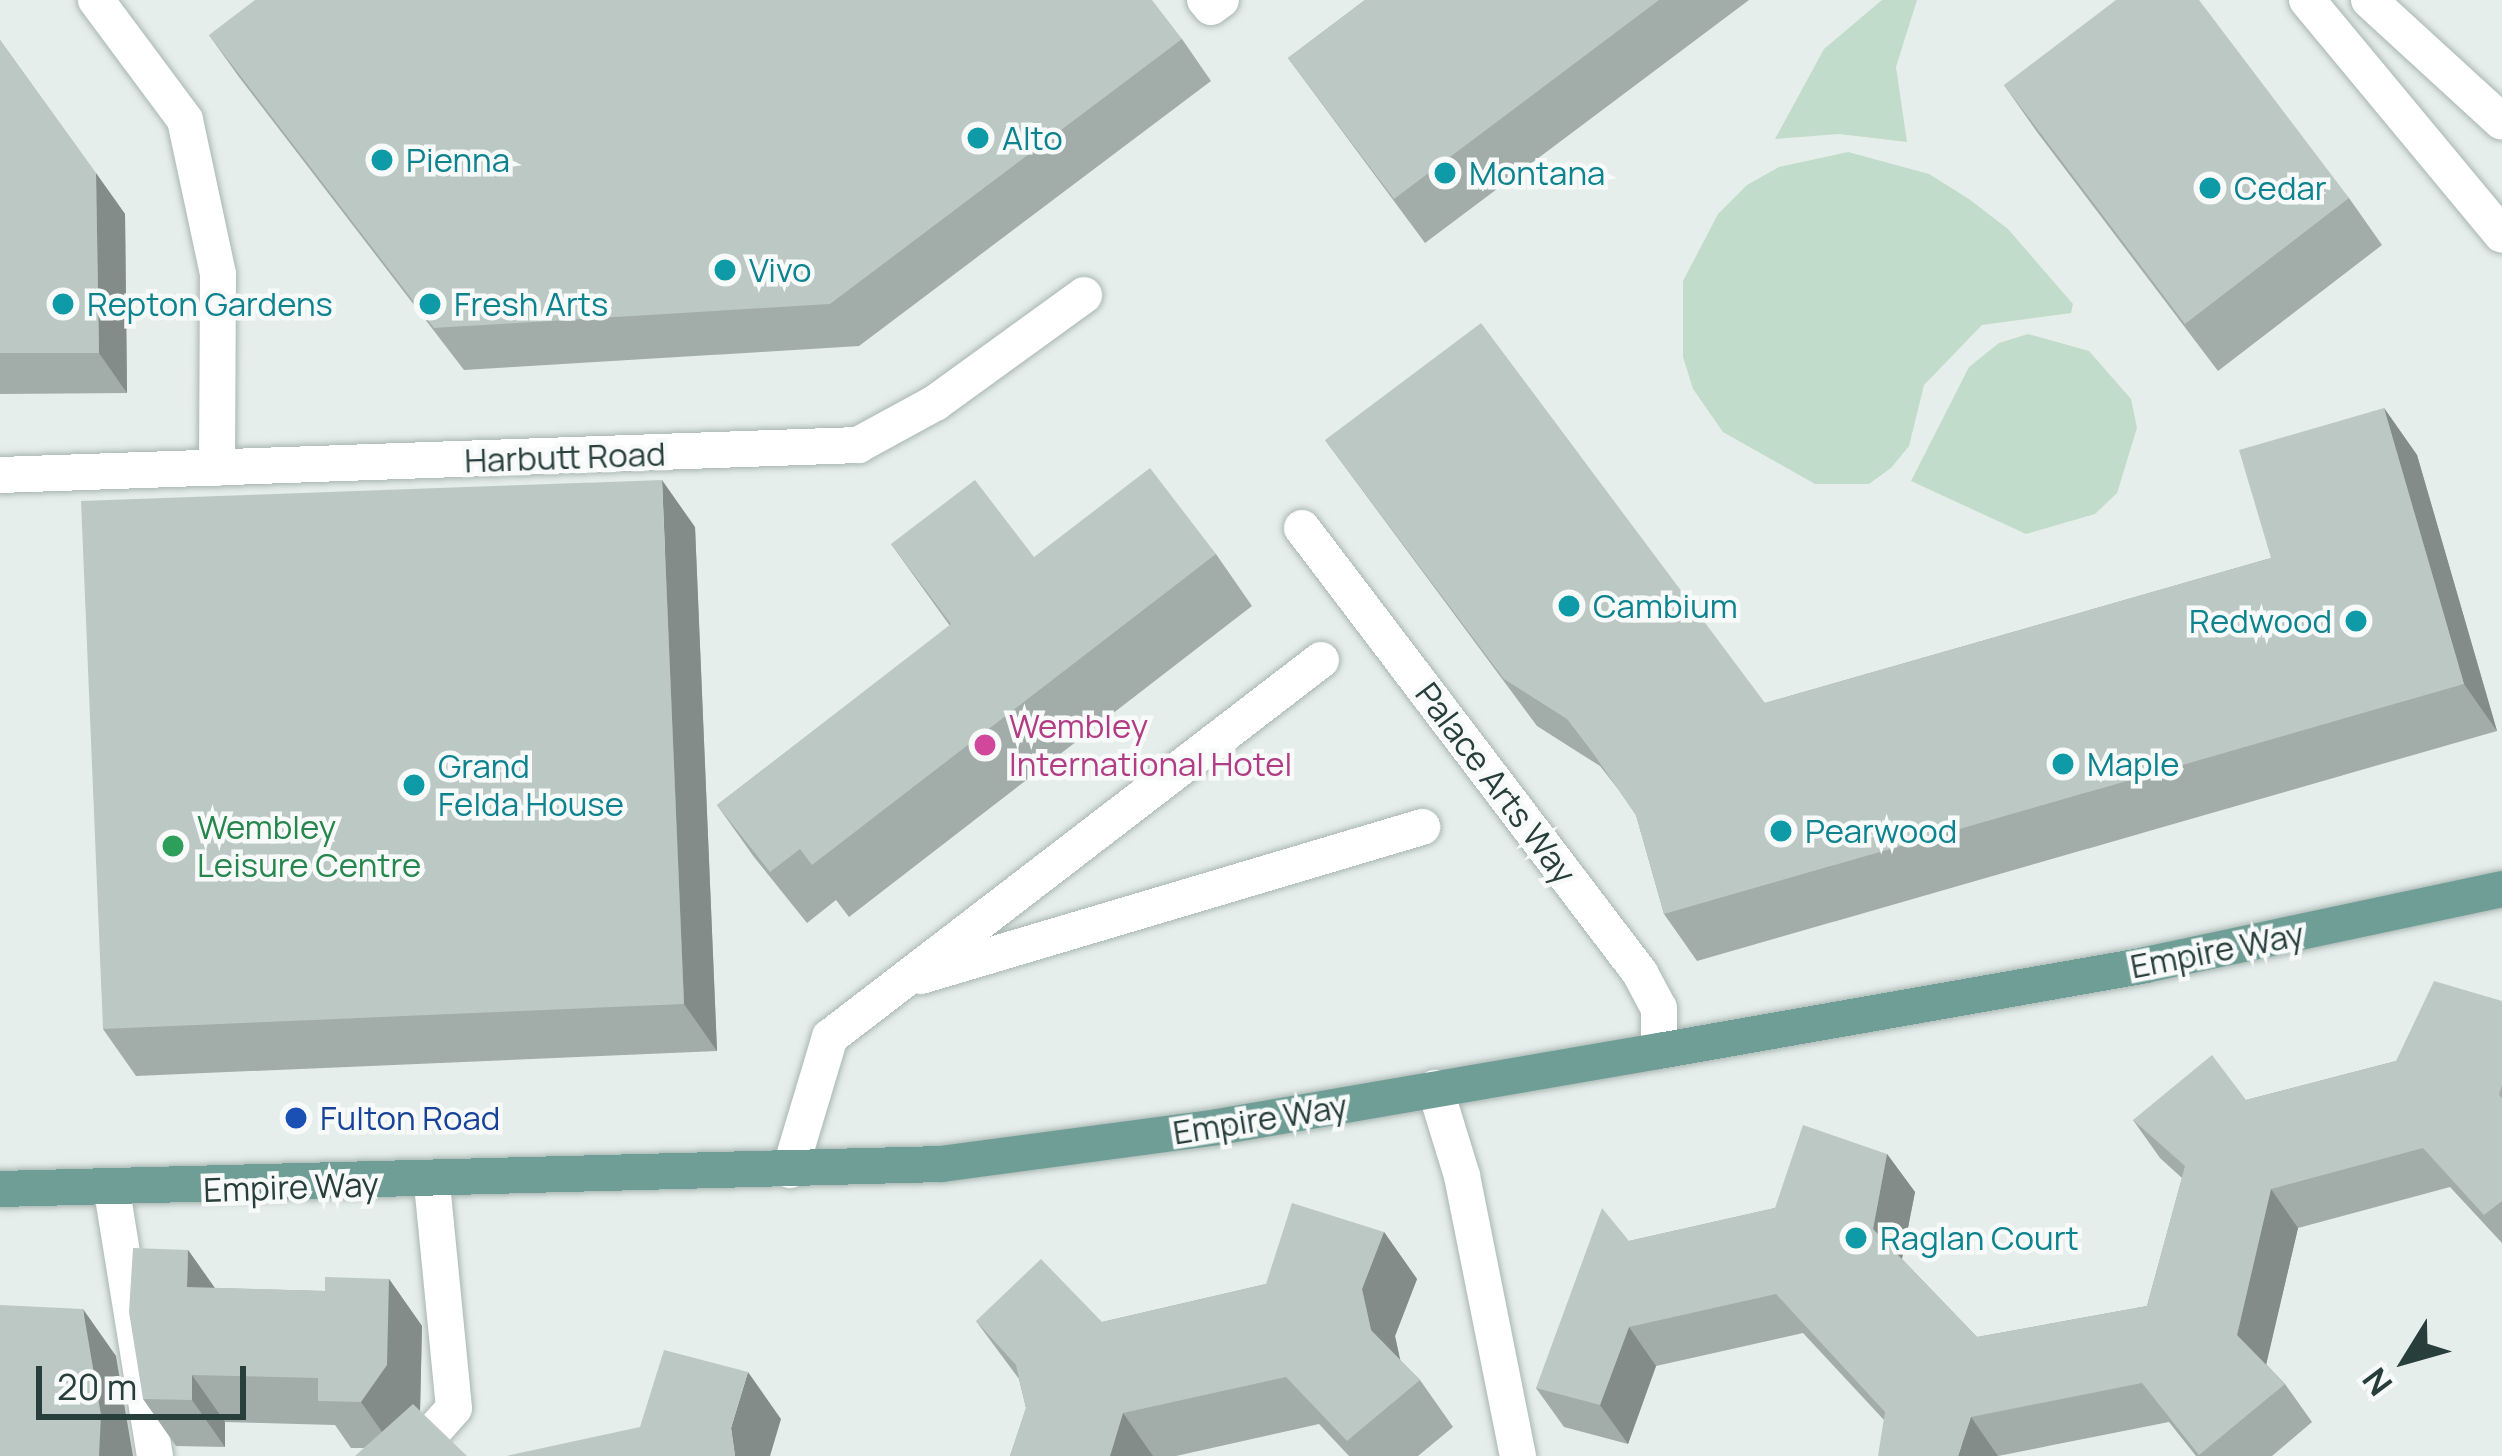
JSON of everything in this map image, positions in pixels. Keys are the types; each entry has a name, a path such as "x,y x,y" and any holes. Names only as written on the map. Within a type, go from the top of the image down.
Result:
{"main road":[{"name":"Empire Way","path":"0,1189 112,1192 941,1164 1659,1051 2145,965 2502,889"}],"street":[{"path":"96,0 185,120 218,274 218,468"},
{"path":"1205,0 1211,8 1221,0"},
{"path":"2307,0 2502,235"},
{"path":"2369,0 2502,122"},
{"name":"Harbutt Road","path":"0,475 859,445 935,404 1084,295"},
{"name":"Palace Arts Way","path":"1301,528 1640,973 1659,1008 1659,1051"},
{"path":"790,1170 830,1037 1321,660"},
{"path":"901,982 1422,827"},
{"path":"1436,1088 1462,1176 1518,1456"},
{"path":"413,1453 454,1408 432,1183"},
{"path":"112,1192 155,1456"}],"green space":[{"path":"1882,0 1917,0 1896,67 1907,142 1839,134 1775,139 1824,49"},
{"path":"1848,152 1929,174 1969,199 2008,229 2073,304 2071,313 1982,325 1924,385 1909,446 1891,468 1869,484 1815,484 1723,432 1693,389 1683,357 1683,281 1718,214 1747,185 1779,167"},
{"path":"2028,334 2089,351 2131,399 2137,428 2117,493 2095,514 2026,534 1911,481 1969,367 1999,343"}],"building":[{"path":"255,0 1152,0 1182,39 830,304 434,328 209,35"},
{"name":"Montana","path":"1365,0 1659,0 1394,199 1288,58"},
{"name":"Cedar","path":"2116,0 2199,0 2349,198 2185,324 2004,85"},
{"name":"Repton Gardens","path":"0,40 96,173 99,353 0,353"},
{"path":"1481,323 1765,703 2271,558 2239,450 2384,408 2464,684 1664,914 1636,815 1593,753 1567,719 1504,679 1325,440"},
{"path":"1150,468 1216,554 812,865 800,849 770,872 717,805 951,624 891,544 975,480 1034,557"},
{"name":"Grand Felda House","path":"662,480 684,1004 103,1029 81,501"},
{"name":"Raglan Court","path":"2434,981 2502,1001 2502,1201 2484,1215 2423,1148 2271,1189 2237,1335 2285,1384 2199,1455 2142,1383 1971,1417 1958,1456 1878,1456 1885,1412 1776,1294 1629,1327 1600,1405 1536,1388 1602,1208 1629,1241 1775,1208 1803,1125 1887,1154 1873,1229 1977,1337 2147,1306 2185,1166 2133,1120 2212,1055 2246,1100 2396,1061"},
{"path":"1292,1203 1384,1232 1362,1289 1371,1330 1420,1380 1347,1441 1286,1377 1123,1413 1110,1456 1010,1456 1026,1408 1016,1365 976,1321 1041,1259 1102,1322 1266,1284"},
{"path":"133,1248 188,1250 187,1287 325,1291 325,1277 389,1279 387,1365 361,1402 318,1401 318,1378 192,1375 192,1400 143,1399 129,1312"},
{"path":"0,1305 83,1309 101,1415 99,1456 0,1456"},
{"path":"664,1350 748,1372 731,1428 735,1456 506,1456 640,1427"},
{"path":"413,1404 467,1456 355,1456"}],"place":[{"name":"Alto","path":"978,138"},
{"name":"Pienna","path":"382,160"},
{"name":"Montana","path":"1445,173"},
{"name":"Cedar","path":"2210,188"},
{"name":"Vivo","path":"725,270"},
{"name":"Repton Gardens","path":"63,304"},
{"name":"Fresh Arts","path":"430,304"},
{"name":"Cambium","path":"1569,606"},
{"name":"Redwood","path":"2356,621"},
{"name":"Wembley International Hotel","path":"985,745"},
{"name":"Maple","path":"2063,764"},
{"name":"Grand Felda House","path":"414,785"},
{"name":"Pearwood","path":"1781,831"},
{"name":"Wembley Leisure Centre","path":"173,846"},
{"name":"Fulton Road","path":"296,1118"},
{"name":"Raglan Court","path":"1856,1238"}]}
